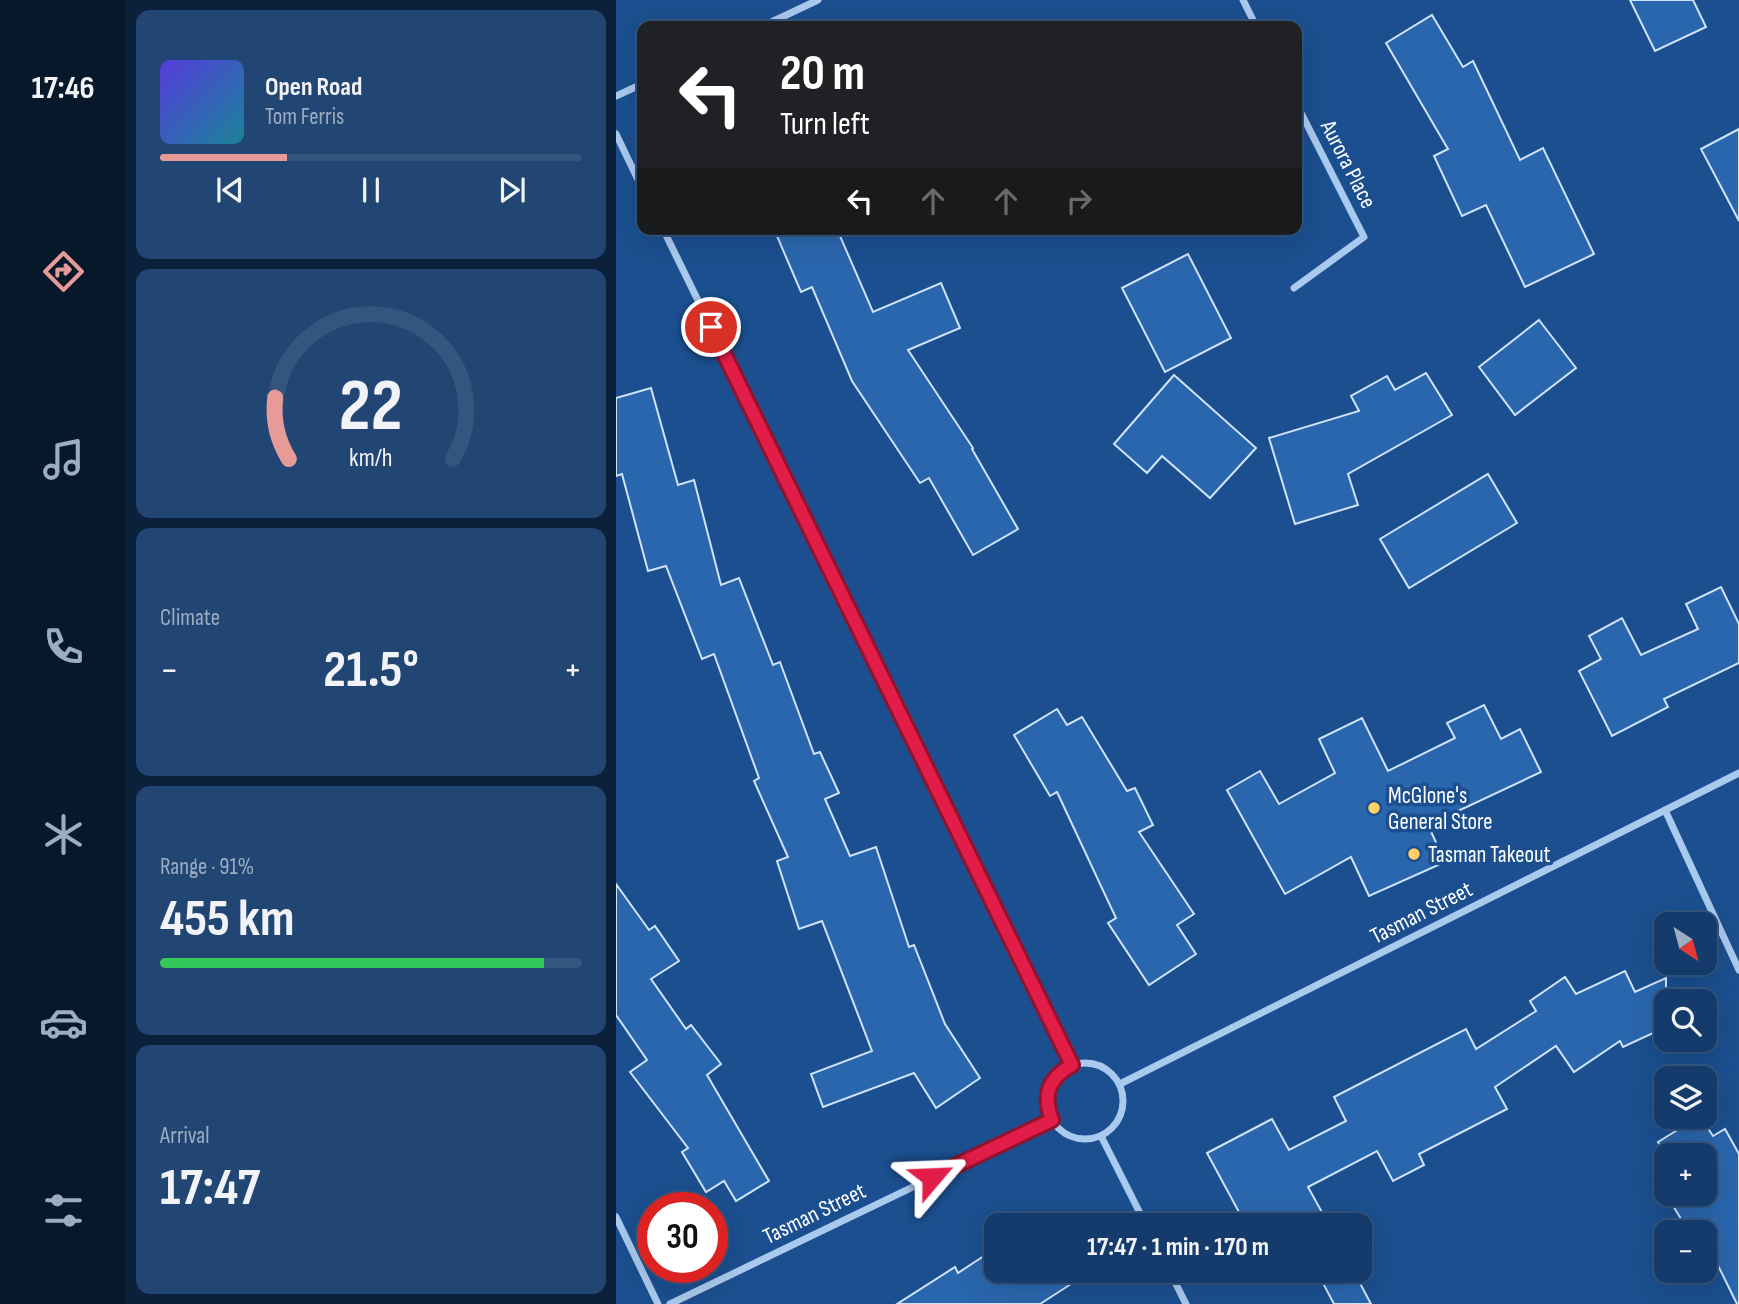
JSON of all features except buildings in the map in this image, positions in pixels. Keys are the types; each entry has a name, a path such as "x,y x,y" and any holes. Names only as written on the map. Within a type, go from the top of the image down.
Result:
{"street":[{"path":"774,21 818,0"},
{"path":"1243,0 1254,21"},
{"path":"616,96 637,86"},
{"name":"Aurora Place","path":"1294,288 1364,237 1302,115"},
{"path":"616,134 637,178"},
{"path":"666,235 1072,1065"},
{"name":"Tasman Street","path":"1120,1084 1739,773"},
{"path":"1665,810 1739,970"},
{"path":"1086,1062 1100,1065 1112,1073 1120,1084 1123,1108 1119,1119 1112,1129 1101,1136 1090,1139 1068,1136 1052,1120 1047,1108 1047,1094 1052,1082 1061,1071 1072,1065 1086,1062"},
{"name":"Tasman Street","path":"670,1304 1052,1120"},
{"path":"1101,1136 1140,1213"},
{"path":"616,1217 658,1304"},
{"path":"1176,1283 1186,1304"}],"place":[{"name":"McGlone's General Store","path":"1374,808"},
{"name":"Tasman Takeout","path":"1414,854"}],"route":[{"path":"711,327 1072,1065 1061,1071 1047,1094 1047,1108 1052,1120 932,1177"}]}
